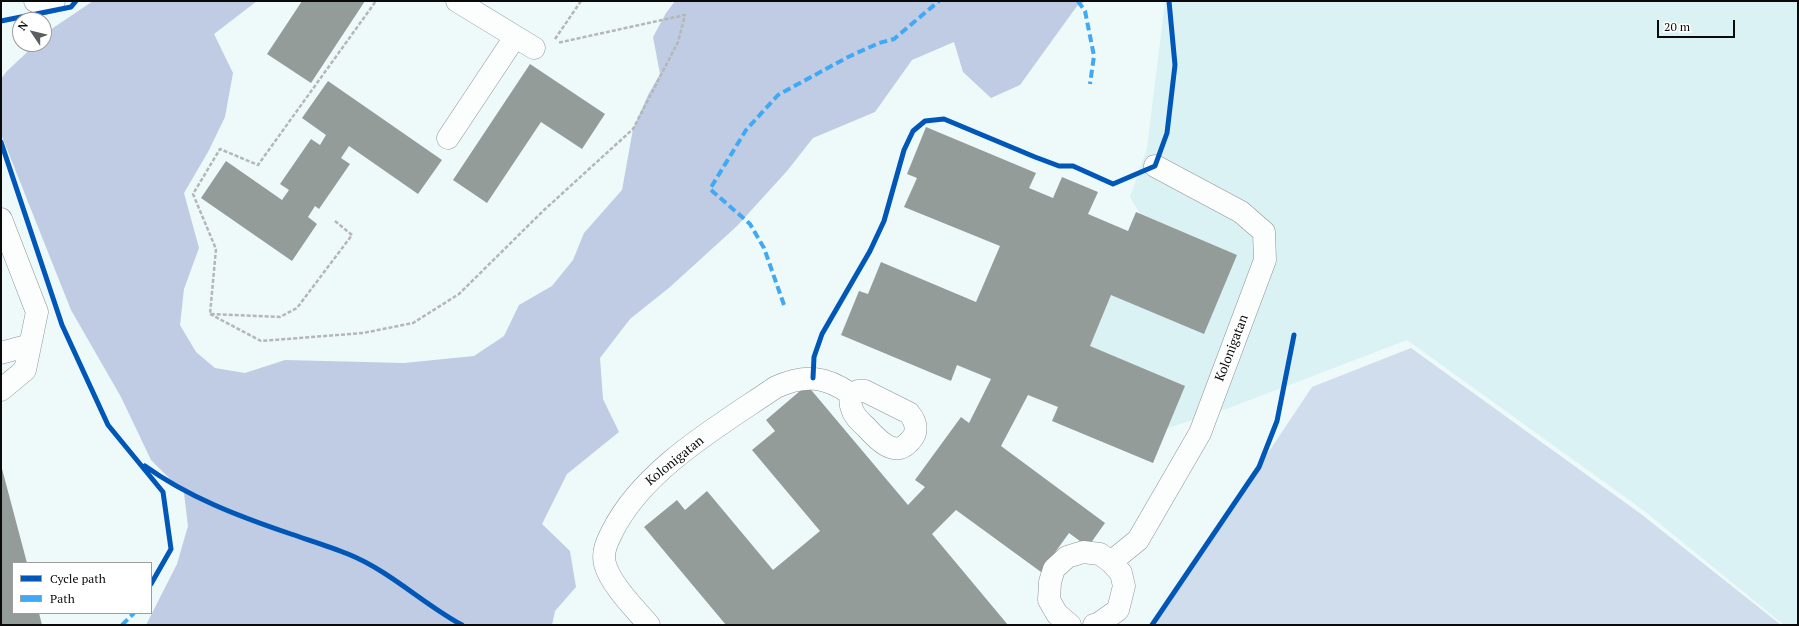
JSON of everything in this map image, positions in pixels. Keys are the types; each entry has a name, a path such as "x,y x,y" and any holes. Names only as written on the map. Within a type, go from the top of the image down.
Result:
{"street":[{"path":"35,1 45,3 54,1"},
{"path":"457,1 534,48"},
{"path":"448,138 515,36"},
{"name":"Kolonigatan","path":"1112,562 1138,540 1200,433 1265,260 1264,232 1241,212 1155,166"},
{"path":"1,219 37,312 25,370 1,390"},
{"path":"1,353 30,345"},
{"name":"Kolonigatan","path":"649,625 624,596 607,571 605,563 606,544 617,521 643,488 671,460 776,387 791,380 813,378 826,380 838,384 852,394"},
{"path":"1069,625 1057,614 1049,600 1050,582 1054,569 1067,557 1082,552 1100,554 1112,562 1121,573 1124,586 1118,610 1098,624 1094,625"}],"path":[{"path":"210,314 216,249 193,194 220,149 258,165 376,1"},
{"path":"210,314 261,341 363,333 413,323 459,294 543,211 633,129 678,42 685,15 552,44 581,1"},
{"path":"210,314 280,317 297,308 352,235 335,221"}],"shaded area":[{"path":"93,1 257,1 214,34 233,73 225,117 208,152 184,193 199,248 184,289 180,325 196,352 215,368 245,373 285,360 404,363 474,356 504,336 519,305 552,286 573,260 584,233 622,190 633,129 648,95 660,74 653,37 666,13 675,1 1086,1 1077,6 1020,85 991,98 963,72 954,42 912,60 875,112 813,138 787,171 737,226 670,287 630,319 600,358 603,399 619,432 567,474 542,524 570,551 576,587 555,611 552,625 146,625 177,564 188,526 184,493 151,460 121,397 71,310 1,134 1,79 7,71 27,52 52,52 52,29"},
{"path":"1165,1 1798,1 1798,625 1784,625 1643,510 1407,340 1229,408 1162,430 1082,375 1085,301 1155,239 1130,197 1147,148"},
{"path":"1411,348 1641,514 1781,625 1153,625 1312,387"}],"building":[{"path":"302,1 365,1 311,83 267,54"},
{"path":"530,64 605,114 582,149 541,122 487,203 453,180"},
{"path":"328,81 442,160 418,194 349,146 341,158 350,164 319,209 315,206 308,217 317,224 292,261 201,198 226,161 282,200 289,190 280,184 311,139 320,145 326,135 302,118"},
{"path":"926,127 1036,173 1029,188 1053,198 1062,177 1098,192 1088,214 1128,231 1136,212 1237,255 1204,334 1111,295 1090,346 1185,386 1153,463 1052,421 1058,407 1028,395 1001,446 1105,523 1088,547 1069,533 1041,572 956,510 932,534 1008,625 726,625 644,527 677,500 685,510 707,491 773,570 820,531 752,450 775,431 766,420 807,385 908,505 925,487 915,480 961,417 969,423 991,379 957,365 951,381 841,335 859,291 868,294 881,262 976,302 1000,246 904,207 917,178 907,174"},
{"path":"1,465 27,562 12,562 12,614 39,614 42,625 1,625"}],"marked path":[{"path":"784,305 764,248 750,224 710,189 746,130 778,95 848,57 879,43 894,39 939,1"},
{"path":"1078,1 1085,11 1094,56 1090,84"},
{"path":"122,625 133,614"}],"cycle path":[{"path":"1,21 71,7 76,1"},
{"path":"813,378 814,357 822,334 870,251 884,221 904,150 913,131 925,121 944,119 1035,157 1059,166 1073,166 1113,184 1155,166 1167,133 1175,65 1169,1"},
{"path":"1,142 62,325 108,425 163,492 171,549 152,582"},
{"path":"1152,625 1259,467 1277,421 1294,335"},
{"path":"145,466 178,487 214,505 251,520 341,551 363,561 392,578 462,625"}]}
